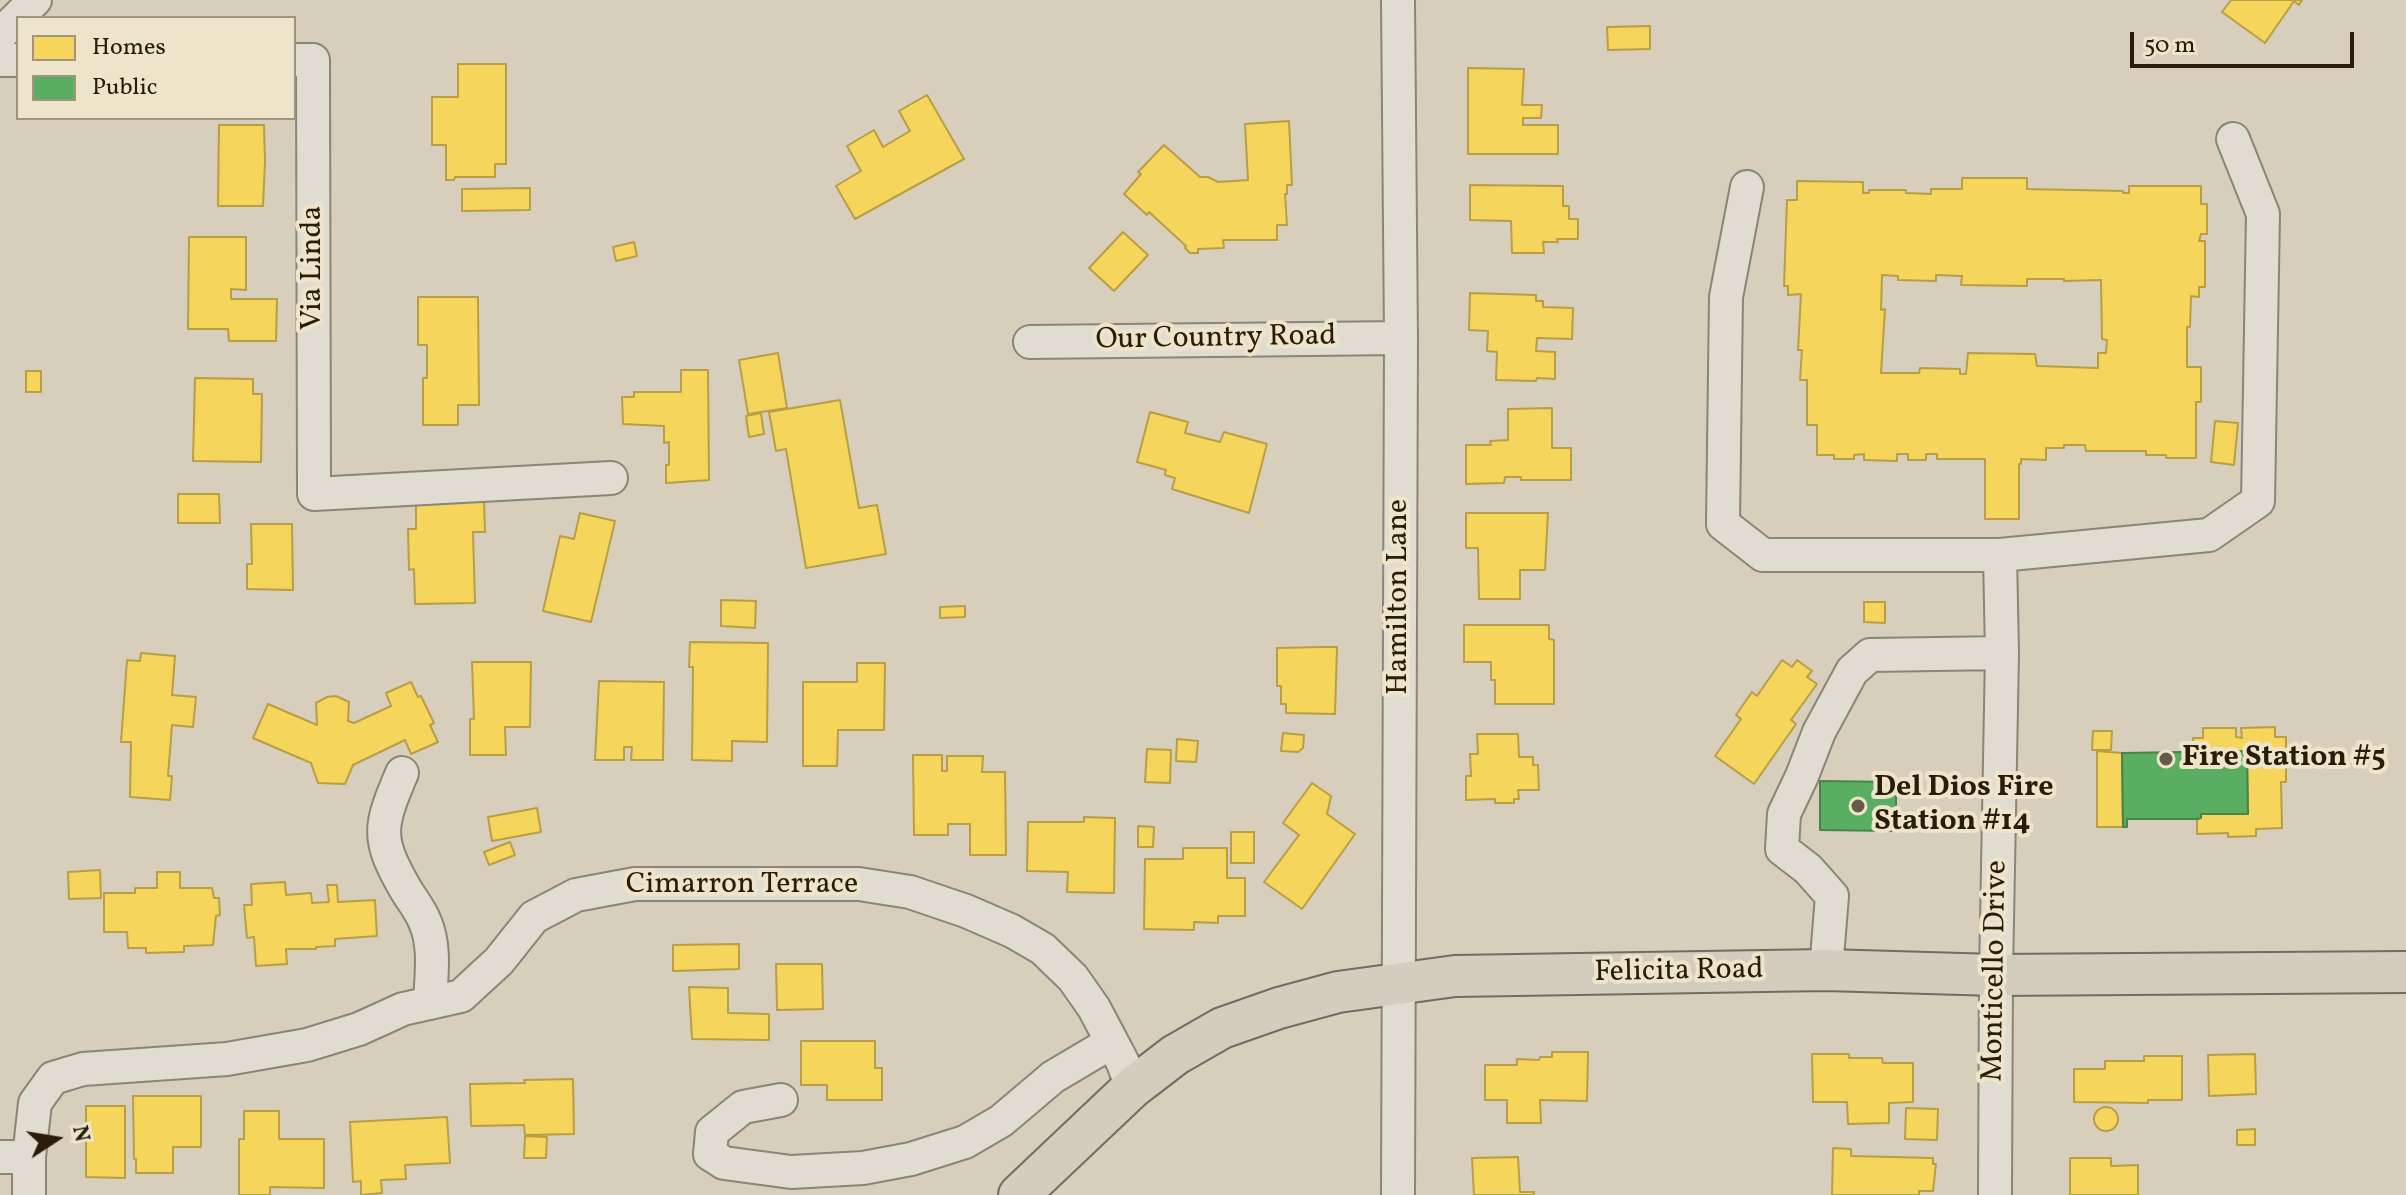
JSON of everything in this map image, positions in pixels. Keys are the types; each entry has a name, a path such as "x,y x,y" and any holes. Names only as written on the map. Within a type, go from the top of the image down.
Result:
{"main road":[{"name":"Felicita Road","path":"1019,1195 1132,1088 1175,1055 1222,1028 1338,992 1455,976 1826,970 1996,975 2406,972"}],"street":[{"path":"19,16 35,0"},
{"name":"Hamilton Lane","path":"1398,0 1401,338 1398,1195"},
{"path":"0,35 16,19"},
{"name":"Via Linda","path":"296,60 313,60 314,494 611,478"},
{"path":"1747,187 1726,297 1723,524 1763,555 2000,555 2209,535 2258,501 2263,214 2233,139"},
{"name":"Our Country Road","path":"1030,342 1401,338"},
{"name":"Monticello Drive","path":"1995,1195 2002,653 2000,555"},
{"path":"1826,970 1832,896 1808,869 1782,849 1784,814 1819,732 1852,671 1870,655 2002,653"},
{"path":"402,773 388,807 383,833 386,849 398,876 425,922 431,945 430,1003"},
{"name":"Cimarron Terrace","path":"29,1195 15,1157 35,1103 53,1078 83,1069 227,1059 307,1045 359,1029 403,1009 461,996 499,961 534,917 576,895 635,884 859,884 910,892 952,906 1012,931 1043,949 1073,978 1094,1008 1132,1088"},
{"path":"781,1100 743,1107 712,1132 710,1154 724,1163 791,1172 863,1168 911,1159 965,1142 1001,1121 1053,1077 1112,1042"}],"building: Homes":[{"path":"2231,0 2302,0 2299,5 2294,1 2265,43 2222,12"},
{"path":"1650,26 1650,49 1608,50 1607,27"},
{"path":"458,64 506,64 506,164 495,164 495,177 455,177 454,180 446,180 446,145 432,145 432,97 458,97"},
{"path":"1468,68 1524,69 1522,105 1542,105 1541,118 1523,118 1523,125 1558,125 1558,154 1468,154"},
{"path":"927,95 964,159 855,219 836,186 861,171 847,146 874,130 883,147 910,131 899,111"},
{"path":"1289,121 1292,185 1287,185 1285,194 1287,225 1277,225 1277,240 1223,240 1224,248 1198,249 1198,253 1190,253 1149,212 1147,215 1124,194 1141,174 1138,172 1164,145 1200,177 1218,182 1248,180 1245,124"},
{"path":"219,125 264,125 263,206 218,206"},
{"path":"1962,178 2027,178 2027,189 2123,193 2129,193 2129,186 2201,186 2201,204 2207,204 2207,234 2201,234 2199,241 2205,241 2205,287 2199,287 2199,297 2191,296 2190,327 2187,327 2187,367 2201,367 2201,402 2196,402 2196,458 2166,458 2166,455 2146,455 2146,451 2086,451 2085,445 2046,448 2046,460 2021,459 2019,464 2019,519 1985,519 1985,459 1937,459 1937,454 1926,454 1926,460 1908,460 1908,454 1897,454 1897,461 1864,460 1864,454 1854,455 1854,459 1817,455 1817,425 1807,425 1807,380 1800,380 1801,294 1788,295 1788,286 1784,286 1787,200 1797,200 1797,181 1863,182 1863,193 1869,193 1869,190 1906,190 1906,193 1931,194 1931,189 1962,189","holes":["1882,275 1898,276 1898,280 1936,281 1936,275 1962,276 1961,285 2027,286 2027,279 2101,280 2102,339 2107,340 2106,353 2098,353 2098,368 2037,366 2035,354 1968,353 1966,374 1960,374 1960,369 1920,368 1919,373 1881,373 1885,309 1881,310"]},
{"path":"1470,185 1563,186 1563,206 1569,206 1569,219 1578,219 1578,239 1543,242 1544,253 1512,253 1511,221 1470,220"},
{"path":"530,188 530,210 462,211 462,189"},
{"path":"1123,232 1148,255 1114,291 1089,268"},
{"path":"189,237 246,237 246,290 231,289 231,299 277,299 276,341 229,341 228,329 188,329"},
{"path":"634,242 637,256 616,261 613,247"},
{"path":"1470,293 1536,295 1536,301 1543,301 1543,307 1573,308 1572,339 1537,338 1536,351 1555,352 1555,379 1496,380 1497,352 1487,351 1488,331 1469,330"},
{"path":"418,297 478,297 479,405 458,405 458,425 423,425 427,345 418,345"},
{"path":"778,353 787,408 748,414 739,360"},
{"path":"681,370 708,370 709,480 666,483 669,442 664,443 664,426 623,424 622,397 634,397 634,392 681,392"},
{"path":"26,371 41,371 41,392 26,392"},
{"path":"195,378 253,379 253,394 262,394 261,462 193,461"},
{"path":"840,400 859,508 877,505 886,554 806,568 786,449 776,451 769,412"},
{"path":"1552,408 1552,448 1571,448 1571,480 1505,477 1504,483 1466,484 1466,445 1491,445 1490,441 1508,440 1508,409"},
{"path":"1150,412 1188,422 1185,433 1220,442 1224,432 1267,444 1249,513 1172,489 1175,478 1165,475 1166,470 1137,462"},
{"path":"761,413 764,434 749,437 746,416"},
{"path":"2215,421 2238,423 2234,465 2211,462"},
{"path":"178,494 219,494 220,523 178,523"},
{"path":"484,501 485,532 473,532 475,603 415,604 414,569 409,570 408,529 416,529 416,502"},
{"path":"580,513 615,521 591,622 543,611 560,536 574,539"},
{"path":"1466,513 1548,513 1545,570 1520,570 1520,599 1479,599 1478,548 1466,548"},
{"path":"251,524 292,524 293,590 247,589 247,564 252,564"},
{"path":"721,600 756,601 755,628 721,626"},
{"path":"1864,602 1885,602 1885,623 1864,622"},
{"path":"965,606 965,617 940,618 940,607"},
{"path":"1464,625 1549,625 1549,639 1554,640 1554,704 1495,704 1491,662 1464,662"},
{"path":"690,642 768,643 767,742 732,741 732,761 692,760 693,667 689,667"},
{"path":"1337,647 1335,714 1286,713 1286,704 1281,704 1281,686 1277,686 1277,648"},
{"path":"141,653 175,656 172,695 196,697 193,727 172,725 168,776 172,776 170,800 130,797 131,742 121,742 127,660 140,661"},
{"path":"1782,660 1792,667 1797,660 1812,671 1807,677 1817,684 1791,720 1796,724 1754,784 1715,756 1741,719 1736,715 1752,692 1757,696"},
{"path":"472,662 531,662 530,727 505,727 506,755 470,755 470,719 474,719"},
{"path":"857,663 885,663 884,730 838,730 837,766 803,766 803,682 857,682"},
{"path":"599,681 664,682 663,760 631,760 632,747 624,747 624,760 595,760"},
{"path":"411,682 434,723 430,725 438,742 411,754 405,740 353,765 345,784 318,783 311,763 253,738 268,704 317,725 316,703 336,696 349,702 348,721 354,723 391,706 386,693"},
{"path":"2275,727 2275,737 2286,737 2286,782 2281,782 2282,828 2256,829 2256,836 2197,834 2197,819 2201,818 2201,814 2248,814 2247,751 2194,752 2193,738 2203,738 2203,728 2236,728 2236,737 2242,738 2241,728"},
{"path":"2093,731 2112,731 2111,750 2092,750"},
{"path":"1283,733 1304,735 1303,748 1298,752 1281,751"},
{"path":"1477,734 1518,734 1519,757 1533,757 1533,765 1538,765 1539,790 1518,790 1519,799 1514,799 1514,803 1495,803 1495,799 1466,800 1466,776 1471,776 1470,754 1478,754"},
{"path":"1177,739 1198,741 1196,762 1176,761"},
{"path":"1147,749 1171,750 1170,783 1145,782"},
{"path":"2097,751 2122,753 2123,827 2097,827"},
{"path":"913,755 942,755 942,771 947,771 947,756 983,756 982,772 1005,772 1006,855 970,855 970,824 948,824 948,835 914,835"},
{"path":"1312,783 1331,796 1327,814 1355,834 1302,909 1264,882 1299,835 1283,823"},
{"path":"537,808 541,832 492,841 488,817"},
{"path":"1084,817 1115,818 1114,893 1067,892 1068,872 1027,871 1028,822 1084,822"},
{"path":"1138,826 1154,827 1153,847 1138,847"},
{"path":"1231,832 1254,832 1254,863 1231,863"},
{"path":"510,842 515,855 489,865 484,852"},
{"path":"1183,848 1227,848 1227,878 1245,878 1245,916 1218,916 1218,923 1194,922 1194,930 1144,929 1145,859 1183,859"},
{"path":"100,870 101,898 69,899 68,872"},
{"path":"157,872 180,872 180,888 212,888 214,898 219,898 220,915 216,916 213,945 184,946 184,952 146,953 146,948 128,948 127,932 104,932 104,893 135,893 135,888 157,888"},
{"path":"285,882 286,895 311,893 312,903 329,902 327,885 337,885 338,902 375,900 377,936 335,939 335,946 316,949 286,949 287,964 256,966 254,937 247,938 244,905 252,905 251,884"},
{"path":"739,944 739,969 673,971 673,945"},
{"path":"776,964 822,964 823,1009 777,1010"},
{"path":"689,987 728,988 728,1013 769,1014 769,1040 692,1039"},
{"path":"801,1041 875,1041 875,1068 882,1068 882,1100 827,1100 827,1085 801,1085"},
{"path":"1552,1052 1588,1052 1587,1101 1540,1100 1541,1123 1507,1123 1507,1100 1485,1100 1485,1065 1517,1065 1517,1059 1539,1060 1540,1057 1552,1057"},
{"path":"1812,1054 1849,1054 1849,1058 1882,1058 1883,1063 1913,1063 1913,1102 1889,1103 1889,1123 1848,1124 1847,1102 1813,1102"},
{"path":"2255,1054 2256,1094 2209,1096 2208,1055"},
{"path":"2144,1056 2182,1056 2182,1100 2074,1102 2074,1069 2105,1069 2105,1061 2144,1061"},
{"path":"573,1079 574,1134 525,1135 524,1125 471,1126 470,1084"},
{"path":"133,1096 201,1096 201,1147 173,1147 173,1173 136,1173"},
{"path":"86,1106 125,1106 125,1178 86,1177"},
{"path":"2106,1107 2117,1114 2118,1119 2111,1130 2106,1131 2095,1124 2094,1119 2101,1108"},
{"path":"1906,1108 1938,1109 1937,1140 1905,1139"},
{"path":"244,1111 279,1111 279,1139 324,1139 324,1188 270,1187 270,1195 239,1195 239,1139 244,1139"},
{"path":"447,1117 450,1163 405,1165 406,1179 381,1180 382,1193 361,1195 361,1181 353,1182 350,1122"},
{"path":"2255,1129 2255,1145 2237,1145 2237,1130"},
{"path":"525,1136 547,1137 546,1158 524,1158"},
{"path":"1833,1148 1851,1149 1851,1156 1933,1158 1933,1164 1936,1164 1933,1191 1919,1191 1919,1195 1832,1195"},
{"path":"1518,1157 1520,1192 1534,1192 1534,1195 1474,1195 1472,1158"},
{"path":"2070,1158 2111,1158 2111,1166 2138,1165 2138,1195 2070,1195"}],"building: Public":[{"path":"2247,751 2248,814 2201,814 2201,818 2197,819 2127,819 2127,827 2123,827 2122,753"},
{"name":"Del Dios Fire Station #14","path":"1820,781 1896,782 1896,831 1820,830"}],"place":[{"name":"Fire Station #5","path":"2166,759"},
{"name":"Del Dios Fire Station #14","path":"1858,806"}]}
